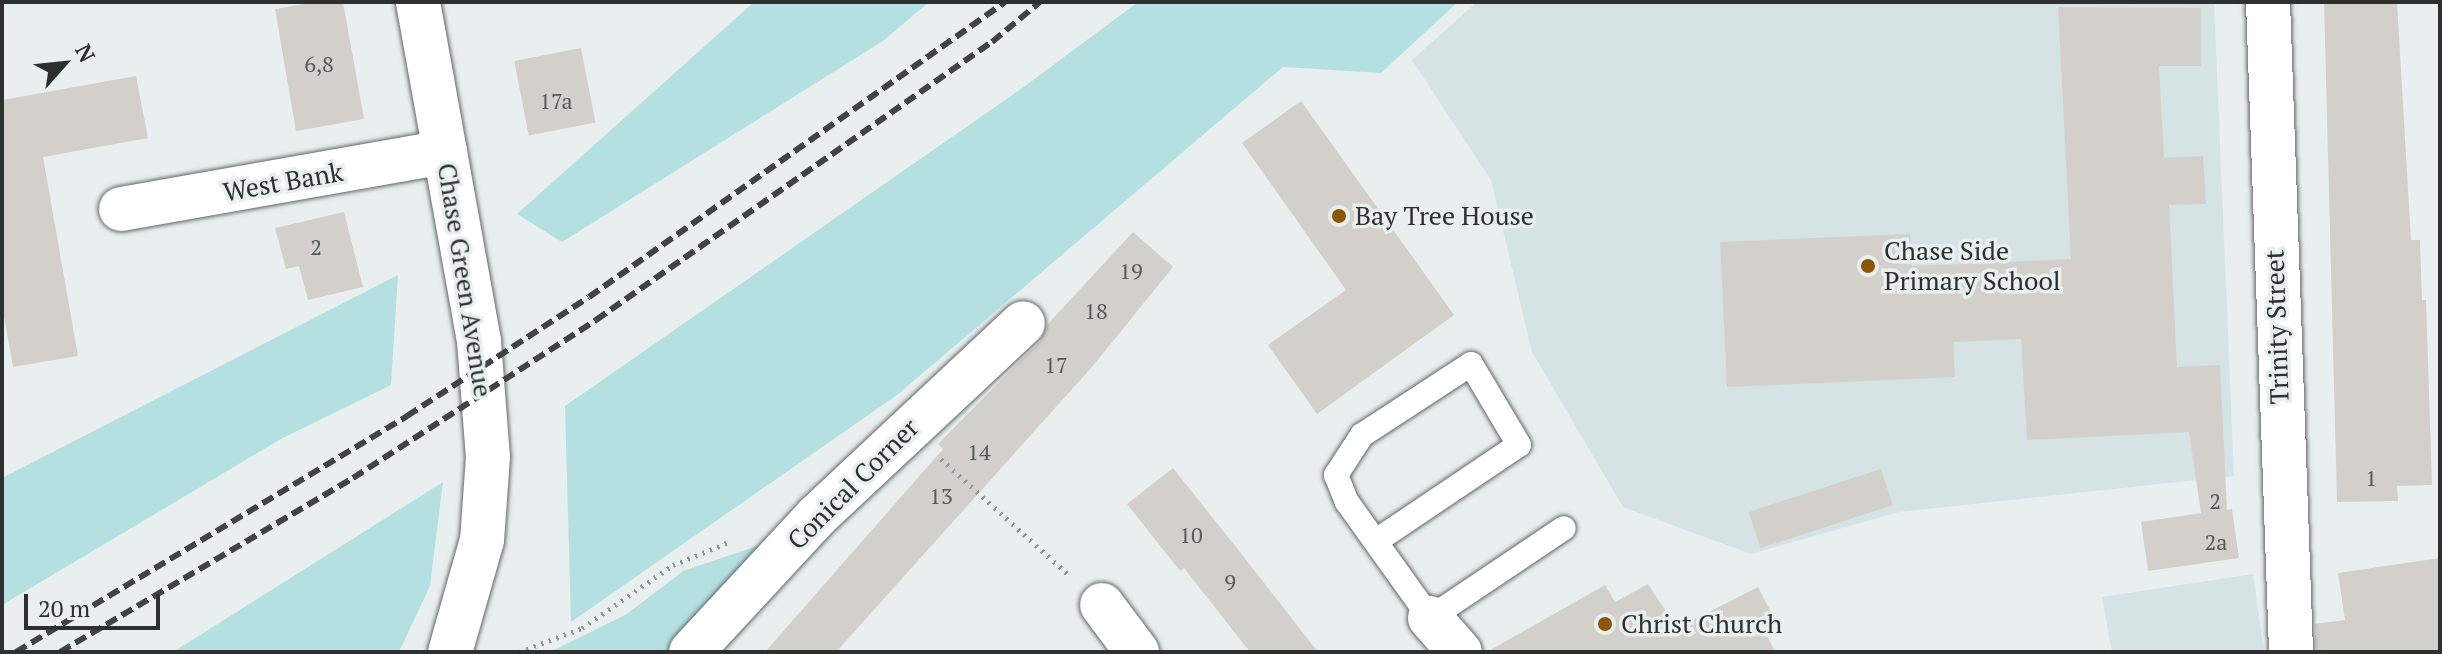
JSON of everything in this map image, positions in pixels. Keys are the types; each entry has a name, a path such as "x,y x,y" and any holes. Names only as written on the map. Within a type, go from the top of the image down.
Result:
{"street":[{"name":"Chase Green Avenue","path":"418,2 479,341 488,457 482,540 450,652"},
{"name":"Trinity Street","path":"2268,2 2291,652"},
{"name":"West Bank","path":"121,209 445,152"},
{"name":"Conical Corner","path":"691,652 817,516 1023,323"},
{"path":"1102,605 1137,652"},
{"path":"1430,618 1460,652"}],"lane":[{"path":"1376,541 1519,445 1471,364 1362,435 1336,475 1347,502 1430,618 1564,528"}],"path":[{"path":"908,429 1102,605"},
{"path":"519,652 582,628 673,565 738,538"}],"shaded area":[{"path":"754,2 929,2 883,41 562,242 517,214"},
{"path":"1138,2 1458,2 1381,73 1283,67 897,395 571,622 565,406 1021,89"},
{"name":"Chase Side Primary School","path":"1477,2 2214,2 2234,476 1899,512 1751,554 1623,507 1532,352 1491,180 1412,60"},
{"path":"398,275 391,385 281,439 2,605 2,478"},
{"path":"443,482 430,586 399,652 173,652"},
{"path":"775,540 670,652 550,652 627,614 683,571"},
{"path":"2253,574 2264,652 2112,652 2102,597"}],"building":[{"path":"315,2 343,2 364,119 296,131 275,9"},
{"path":"2324,2 2397,2 2411,240 2420,240 2422,300 2426,300 2432,485 2397,486 2398,501 2337,502"},
{"path":"2058,7 2201,8 2201,66 2159,66 2164,158 2203,156 2206,204 2169,205 2177,367 2220,365 2227,510 2232,509 2239,558 2148,571 2141,522 2201,513 2189,432 2027,440 2021,339 1953,342 1955,377 1727,387 1720,242 1910,234 1912,266 2071,259"},
{"path":"581,48 596,123 529,136 514,61"},
{"path":"136,76 148,138 43,157 78,356 13,367 2,305 2,100"},
{"name":"Bay Tree House","path":"1301,101 1454,315 1317,414 1268,345 1346,290 1242,143"},
{"path":"344,212 363,287 308,300 299,266 286,269 275,228"},
{"path":"1133,232 1173,267 1092,367 836,652 765,652 943,449 938,444 1040,341 1047,325"},
{"path":"1173,468 1318,652 1250,652 1184,568 1180,571 1127,504"},
{"path":"1881,469 1893,505 1761,548 1749,512"},
{"path":"2440,558 2440,652 2316,652 2315,624 2345,620 2338,573"},
{"name":"Christ Church","path":"1648,584 1677,628 1758,587 1780,629 1767,636 1775,652 1487,652 1605,585 1615,602"}],"railway":[{"path":"16,652 407,416 589,297 1005,2"},
{"path":"60,652 353,478 596,320 992,42 1040,2"}],"place":[{"name":"Bay Tree House","path":"1339,216"},
{"name":"Chase Side Primary School","path":"1868,266"},
{"name":"Christ Church","path":"1605,624"}]}
